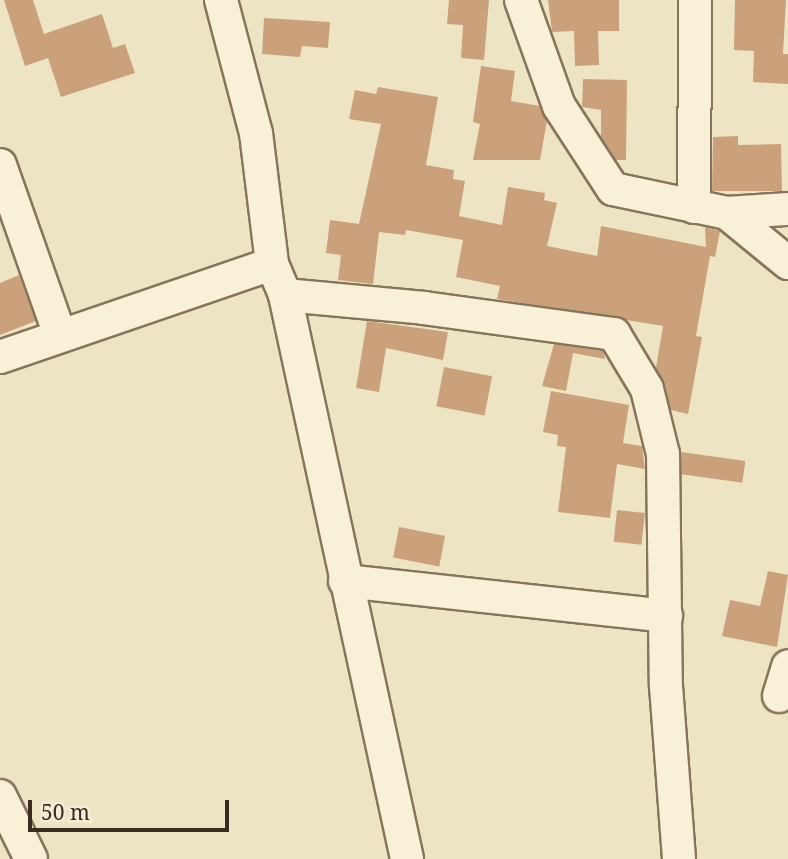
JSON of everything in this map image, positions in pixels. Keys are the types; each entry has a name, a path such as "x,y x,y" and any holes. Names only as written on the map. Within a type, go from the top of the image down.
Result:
{"street":[{"path":"221,0 256,133 272,264 285,295 407,859"},
{"path":"521,0 559,106 613,189 727,213 788,209"},
{"path":"694,207 695,0"},
{"path":"0,165 60,335"},
{"path":"727,213 788,263"},
{"path":"0,357 272,264"},
{"path":"285,295 425,308 614,334 647,389 663,454 667,698 679,859"},
{"path":"345,581 666,615"},
{"path":"0,796 31,859"}],"building":[{"path":"4,0 33,0 44,34 102,14 113,48 125,44 135,73 61,97 48,58 25,66"},
{"path":"449,0 489,0 484,60 461,58 463,25 447,24"},
{"path":"548,0 619,0 619,31 598,31 599,65 575,66 574,31 552,32"},
{"path":"735,0 786,0 783,54 788,54 788,84 753,82 754,51 734,50"},
{"path":"264,18 330,22 328,48 302,46 300,57 262,54"},
{"path":"481,66 515,71 511,101 540,106 547,121 540,160 473,160 480,124 473,122"},
{"path":"583,79 627,80 626,160 616,160 601,137 601,110 582,107"},
{"path":"378,87 438,97 426,165 454,170 453,179 465,181 459,216 502,225 508,187 545,193 544,200 557,203 547,246 597,256 601,226 706,247 705,227 720,231 715,257 710,256 696,336 702,337 688,414 671,410 656,368 663,326 497,299 500,286 456,277 463,240 406,230 405,235 379,232 373,284 338,280 341,255 326,253 330,220 359,224 381,124 349,119 355,90 376,94"},
{"path":"738,136 738,145 781,144 782,191 712,191 713,137"},
{"path":"19,275 36,321 0,335 0,283"},
{"path":"367,321 448,332 443,360 386,348 379,392 356,388"},
{"path":"554,344 603,351 605,359 573,353 566,391 542,386"},
{"path":"444,367 492,376 484,416 436,406"},
{"path":"551,391 629,405 623,443 642,446 645,469 617,464 610,518 558,512 566,447 557,446 558,435 543,432"},
{"path":"681,452 745,461 742,483 678,474"},
{"path":"617,510 645,513 642,545 614,542"},
{"path":"399,527 445,536 439,566 393,557"},
{"path":"768,571 788,575 777,647 722,636 730,600 760,606"}]}
